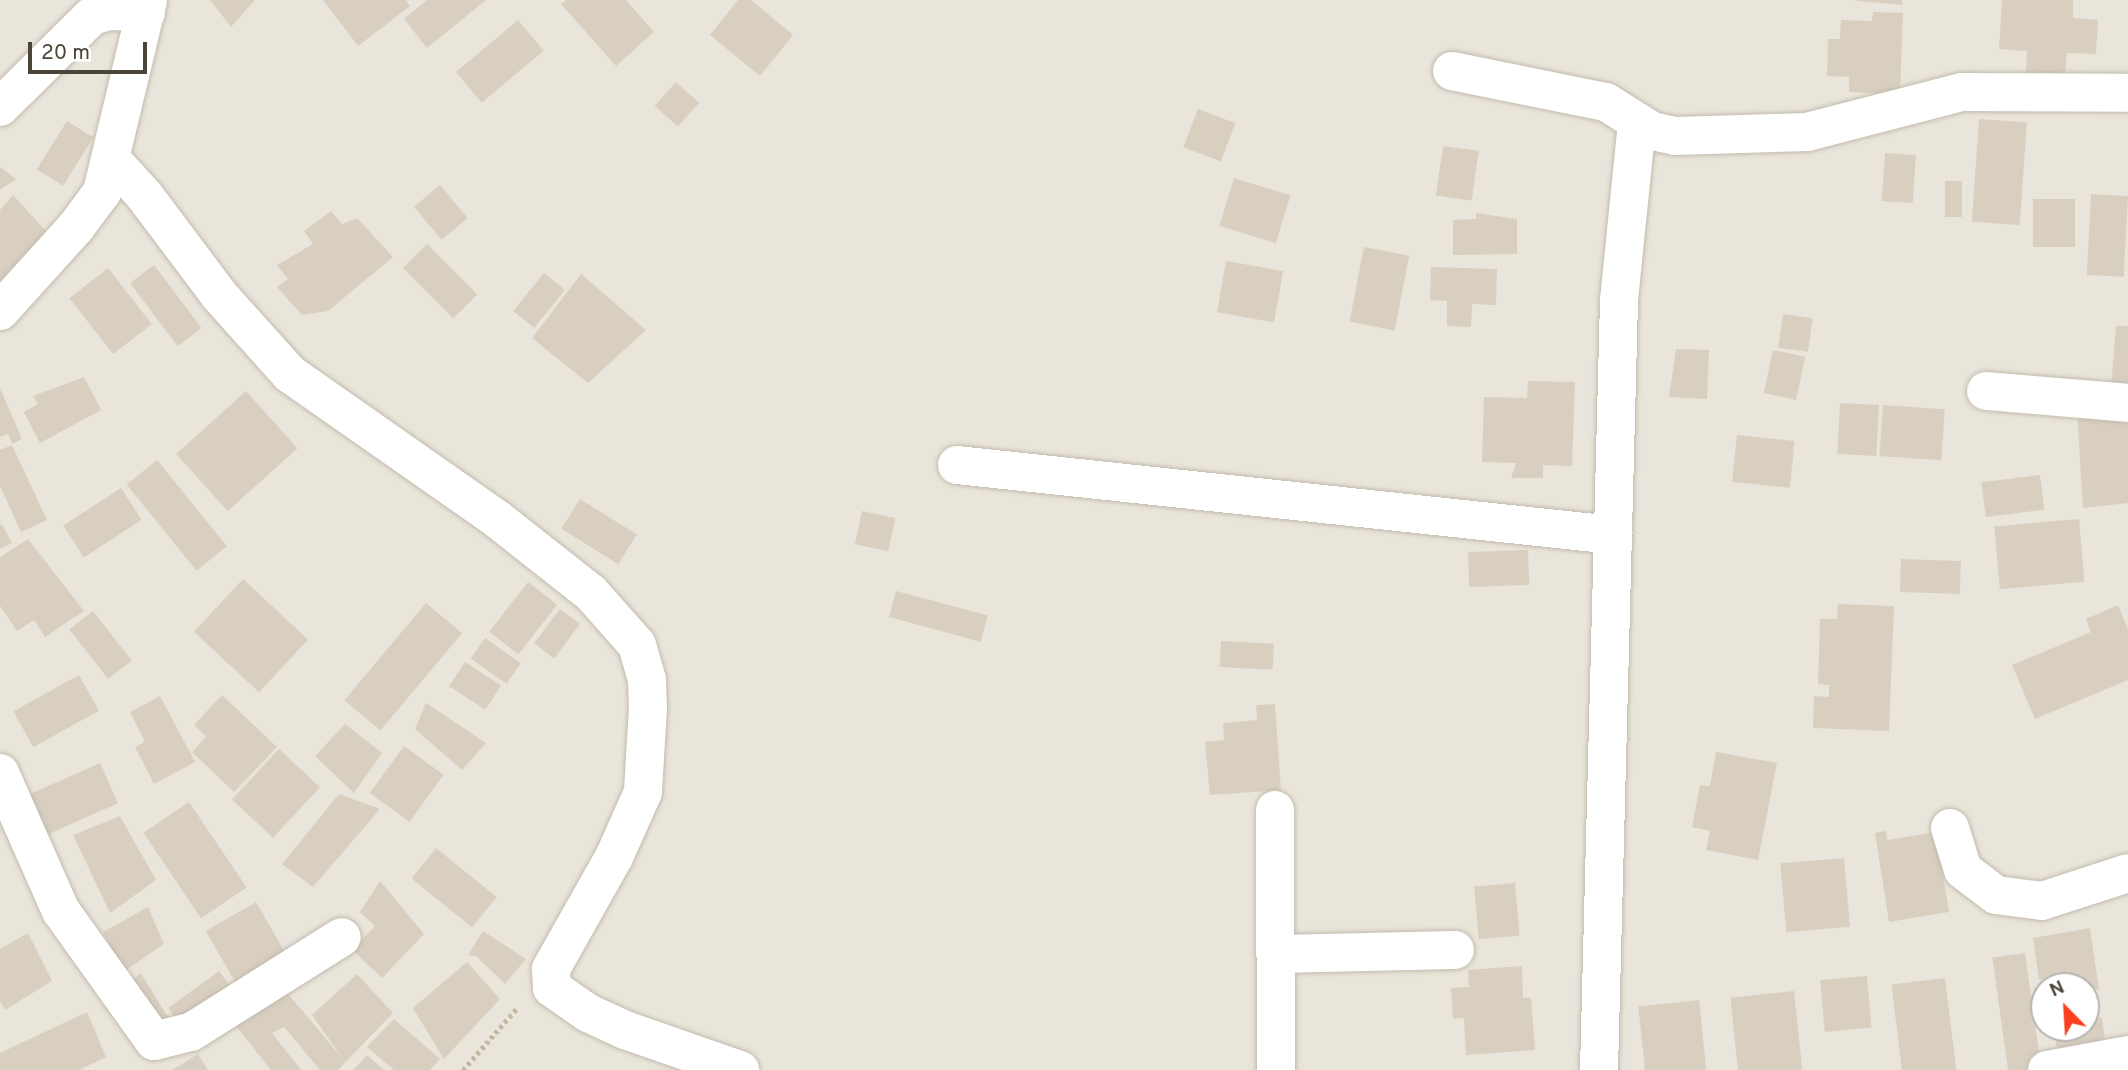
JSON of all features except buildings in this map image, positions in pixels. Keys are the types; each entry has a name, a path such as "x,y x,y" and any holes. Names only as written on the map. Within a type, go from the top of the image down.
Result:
{"street":[{"path":"0,107 92,16 147,6 112,160 102,191 76,227 0,312"},
{"path":"1452,71 1606,102 1637,122 1675,136 1730,137 1807,132 1962,92 2128,93"},
{"path":"1599,1070 1619,300 1637,122"},
{"path":"112,160 227,305 290,374 498,519 591,593 637,645 648,708 643,792 614,857 551,969 552,988 588,1013 671,1049 727,1068"},
{"path":"1986,391 2128,403"},
{"path":"957,465 1613,535"},
{"path":"0,773 61,911 154,1041 191,1032 341,937"},
{"path":"1275,810 1276,1070"},
{"path":"1950,828 1963,870 1981,887 2007,898 2042,901 2128,873"},
{"path":"1276,954 1455,950"},
{"path":"2047,1070 2128,1055"}],"path":[{"path":"463,1070 551,969"}],"shaded area":[{"path":"0,0 2128,0 2128,1070 0,1070"}]}
